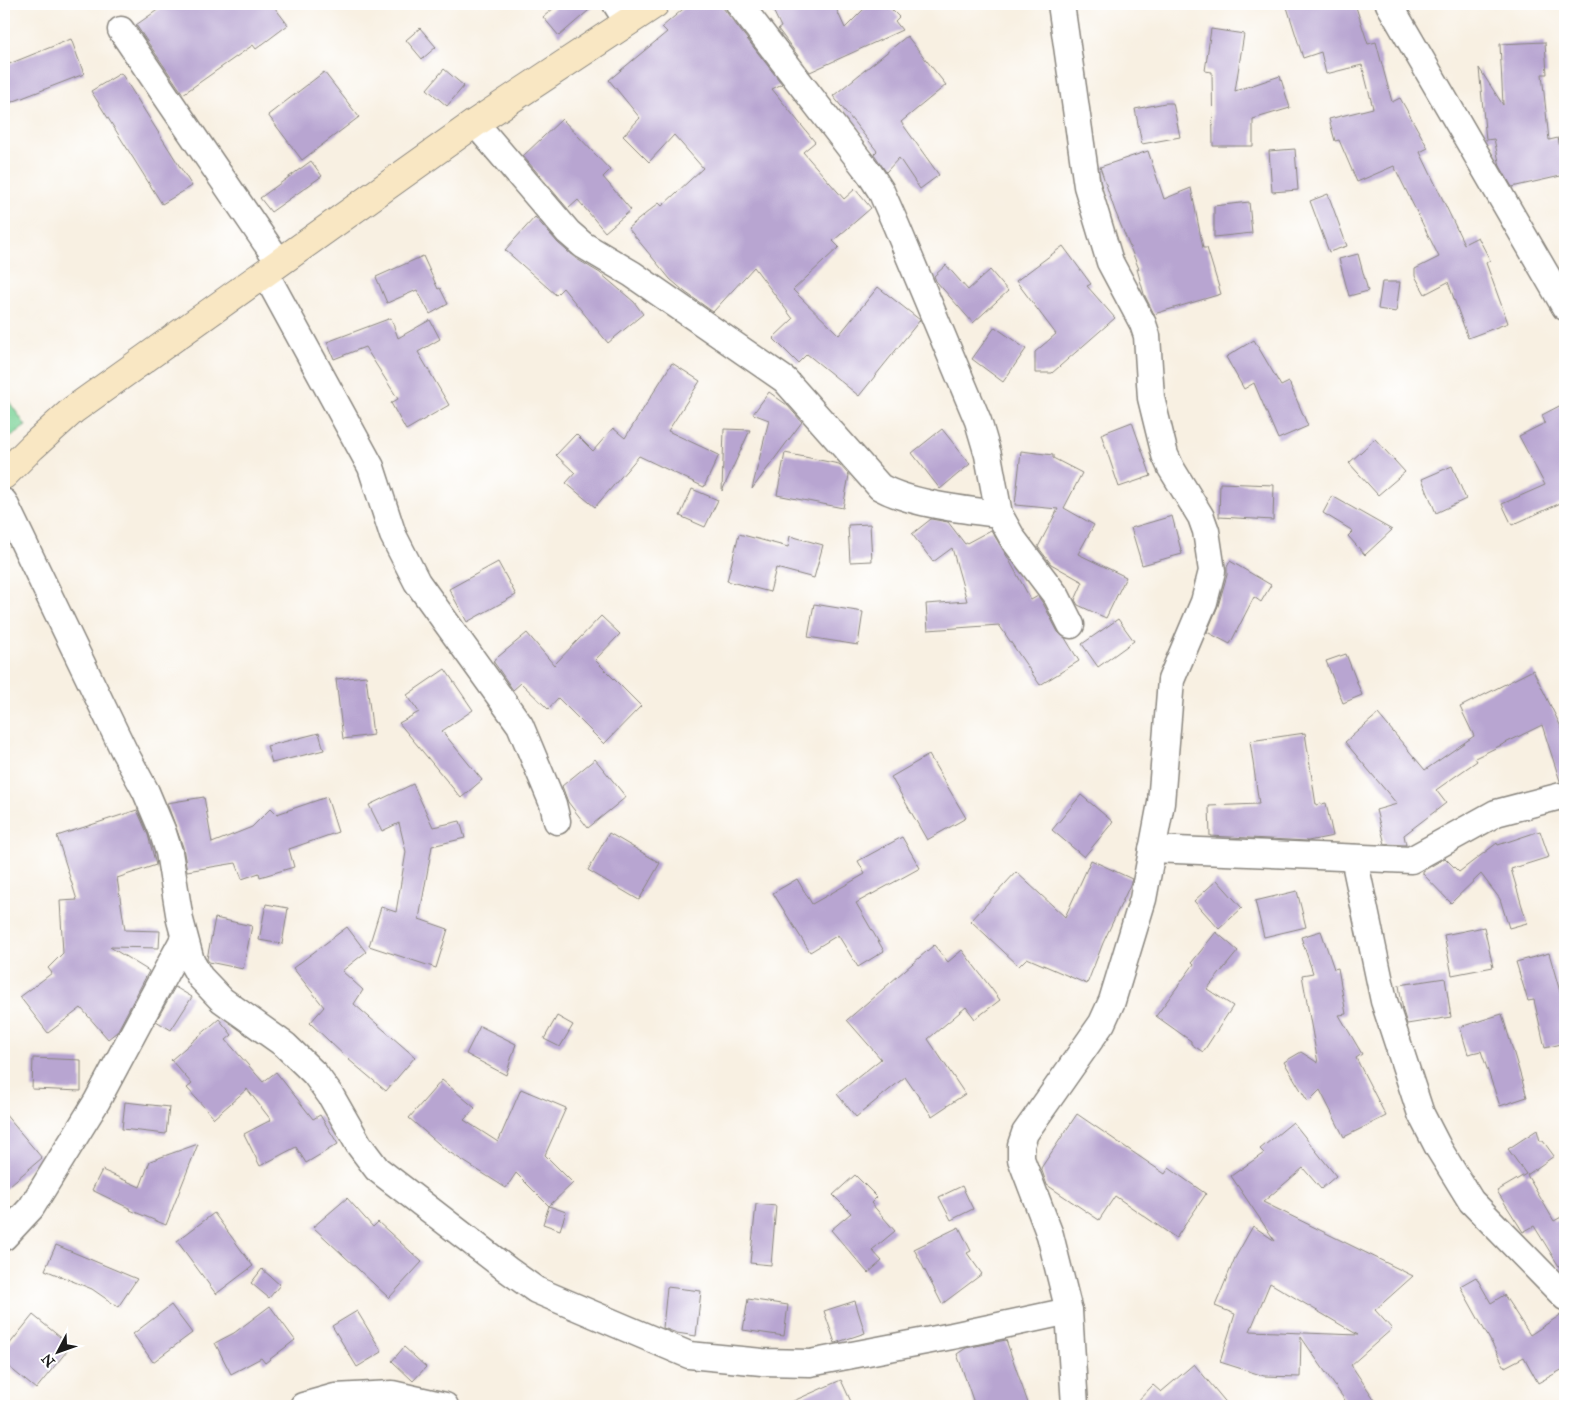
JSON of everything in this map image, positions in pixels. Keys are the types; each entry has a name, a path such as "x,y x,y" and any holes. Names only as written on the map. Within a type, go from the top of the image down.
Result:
{"main road":[{"path":"4,475 73,410 475,123 622,12 655,4"}],"street":[{"path":"739,4 870,174 881,191 978,421 988,455 999,514 1013,539 1056,597 1070,625"},
{"path":"1061,4 1090,199 1110,262 1143,324 1147,336 1151,398 1164,454 1201,517 1206,531 1212,571 1204,602 1171,680 1163,786 1143,899 1112,1001 1102,1023 1025,1133 1021,1145 1020,1159 1050,1235 1069,1311 1075,1406"},
{"path":"1388,4 1565,307"},
{"path":"121,30 272,268 372,467 393,535 417,582 520,725 553,804 558,821"},
{"path":"475,123 568,232 583,245 632,274 785,380 880,487 890,493 951,507 999,514"},
{"path":"4,502 146,792 162,830 169,852 184,938 191,962 200,976 222,1000 285,1045 315,1074 331,1096 359,1145 377,1168 508,1270 536,1290 668,1348 688,1355 762,1362 810,1363 1069,1311"},
{"path":"1152,849 1411,860 1496,813 1561,796"},
{"path":"1354,858 1384,1001 1421,1114 1439,1149 1471,1201 1565,1297"},
{"path":"4,1237 31,1208 98,1101 184,938"},
{"path":"303,1406 335,1397 392,1394 445,1406"}],"green space":[{"path":"4,394 26,426 4,441"}],"building":[{"path":"166,4 272,4 288,25 256,49 253,45 183,94 136,25"},
{"path":"559,4 596,4 559,36 543,17"},
{"path":"689,4 720,4 782,84 772,89 815,142 803,152 844,199 855,189 871,208 833,241 839,247 793,290 839,335 878,287 920,320 859,396 807,354 798,363 773,338 793,319 754,267 713,312 670,279 628,228 659,203 662,206 703,168 674,135 649,162 623,136 640,118 609,80 667,32 662,27"},
{"path":"770,4 834,4 845,28 869,4 886,4 899,17 895,21 902,30 810,72 778,29 781,27"},
{"path":"1286,4 1355,4 1368,44 1376,42 1392,102 1400,98 1428,148 1420,152 1464,244 1478,237 1490,260 1486,263 1508,323 1468,338 1448,282 1425,294 1415,276 1415,269 1439,257 1394,166 1357,182 1339,140 1335,141 1329,119 1373,108 1362,65 1326,74 1321,52 1303,58"},
{"path":"420,28 436,47 422,59 406,40"},
{"path":"1211,29 1244,34 1235,91 1280,76 1290,108 1253,119 1253,146 1213,146 1212,72 1205,71"},
{"path":"907,36 946,85 901,122 939,175 920,189 899,158 886,172 874,154 877,151 833,96"},
{"path":"71,39 84,74 4,105 4,66"},
{"path":"1545,42 1547,74 1542,74 1549,140 1558,138 1565,175 1512,187 1500,166 1494,139 1486,140 1479,68 1503,105 1500,44"},
{"path":"444,69 464,86 447,106 427,89"},
{"path":"324,72 359,117 302,160 268,115"},
{"path":"121,73 192,186 162,204 91,91"},
{"path":"1173,103 1180,137 1142,144 1135,109"},
{"path":"562,119 610,170 603,177 631,210 605,232 578,200 568,209 523,156"},
{"path":"1295,149 1298,190 1272,192 1269,151"},
{"path":"1148,151 1164,199 1191,188 1203,248 1207,248 1221,294 1154,314 1144,294 1137,269 1139,269 1115,211 1100,167"},
{"path":"311,161 322,176 271,212 260,198"},
{"path":"1328,194 1347,246 1329,252 1310,201"},
{"path":"1249,202 1252,233 1214,237 1214,206"},
{"path":"535,217 558,243 575,258 600,273 634,302 643,314 608,343 563,288 556,295 505,250"},
{"path":"1063,246 1091,284 1087,286 1115,318 1052,373 1035,373 1035,352 1056,334 1016,281"},
{"path":"1358,254 1368,291 1349,296 1339,259"},
{"path":"423,256 438,289 440,288 448,304 430,314 417,290 387,303 376,277"},
{"path":"946,265 968,290 990,270 1008,291 973,323 936,281 934,276"},
{"path":"1382,282 1400,282 1396,312 1378,309"},
{"path":"391,318 398,338 430,320 440,339 418,352 449,405 406,430 391,403 398,399 365,347 334,359 327,342"},
{"path":"995,327 1026,349 1003,382 972,359"},
{"path":"1254,340 1281,386 1289,382 1308,426 1278,439 1254,383 1244,389 1226,357"},
{"path":"672,363 700,381 668,431 719,455 704,487 639,456 595,507 566,483 575,473 556,455 576,434 593,451 613,428 625,438"},
{"path":"769,392 787,405 802,422 752,489 769,420 753,414"},
{"path":"1565,403 1565,501 1512,525 1502,504 1545,485 1519,436 1545,423 1542,415"},
{"path":"1132,422 1151,476 1119,487 1101,434"},
{"path":"724,429 750,430 722,491"},
{"path":"942,429 970,464 940,489 912,453"},
{"path":"1375,439 1405,472 1378,495 1349,463"},
{"path":"1021,451 1053,455 1053,458 1082,473 1064,508 1094,525 1078,554 1126,577 1106,618 1078,605 1075,600 1083,582 1051,564 1038,547 1058,509 1015,505"},
{"path":"785,453 839,464 849,475 843,508 777,495"},
{"path":"1452,466 1466,499 1436,513 1422,479"},
{"path":"1220,483 1274,485 1273,520 1219,517"},
{"path":"692,489 718,500 705,527 680,516"},
{"path":"1332,496 1392,530 1365,555 1348,536 1353,531 1323,513"},
{"path":"1172,516 1182,554 1142,565 1131,528"},
{"path":"931,519 948,522 965,544 991,530 1031,600 1038,596 1058,632 1065,638 1079,661 1040,685 999,625 928,630 926,604 967,601 952,548 933,562 912,534"},
{"path":"870,524 872,561 850,562 848,525"},
{"path":"739,534 788,547 790,536 823,545 814,578 776,568 770,592 727,581"},
{"path":"1230,561 1271,585 1261,602 1254,597 1230,644 1207,632 1218,606"},
{"path":"498,562 516,595 467,622 449,589"},
{"path":"814,604 863,612 858,645 808,637"},
{"path":"601,616 620,634 595,660 641,706 604,744 558,698 548,709 521,683 513,690 493,661 527,633 554,665"},
{"path":"1118,619 1134,641 1098,667 1082,644"},
{"path":"1346,654 1362,695 1343,703 1326,661"},
{"path":"445,669 473,710 442,731 482,780 461,798 399,723 419,712 407,695"},
{"path":"1533,670 1565,735 1565,782 1560,781 1542,725 1475,758 1477,761 1436,790 1446,803 1404,835 1406,845 1385,844 1376,810 1397,804 1345,742 1378,714 1425,770 1474,736 1460,707"},
{"path":"366,676 373,735 343,739 336,679"},
{"path":"319,733 324,750 272,763 267,746"},
{"path":"1305,733 1316,805 1326,803 1333,836 1308,841 1210,836 1209,806 1259,804 1250,741"},
{"path":"929,755 966,818 927,840 891,777"},
{"path":"595,759 626,797 588,828 568,802 562,786"},
{"path":"413,784 433,827 460,821 465,838 432,846 419,919 448,929 436,968 369,946 381,907 396,912 406,852 399,823 382,831 369,805"},
{"path":"1081,795 1113,822 1084,857 1052,830"},
{"path":"204,797 212,843 252,827 271,808 277,814 327,797 338,832 289,849 294,867 260,877 259,873 242,879 236,863 187,871 183,847 167,803"},
{"path":"137,810 148,835 156,865 117,878 125,930 160,931 159,948 110,947 149,971 117,1032 108,1039 81,1008 48,1033 20,997 52,973 48,968 63,953 60,901 77,900 57,836"},
{"path":"1540,831 1549,857 1511,869 1527,923 1509,928 1500,899 1481,874 1451,903 1423,874 1423,871 1445,858 1459,872 1497,843 1498,845"},
{"path":"609,833 660,863 639,900 588,870"},
{"path":"902,837 920,868 856,903 884,951 858,967 838,935 810,952 773,893 797,879 812,904 865,874 858,861"},
{"path":"1091,860 1132,879 1087,984 1027,958 1019,966 971,921 1016,872 1065,917"},
{"path":"1217,880 1242,908 1219,929 1194,901"},
{"path":"1297,891 1306,927 1264,937 1255,901"},
{"path":"266,904 288,908 282,944 259,940"},
{"path":"215,918 252,926 243,969 209,962 207,959"},
{"path":"347,927 366,952 342,971 363,990 354,1004 415,1057 386,1091 310,1023 324,1007 293,968"},
{"path":"1484,927 1493,967 1452,975 1444,935"},
{"path":"1321,931 1334,969 1338,968 1346,1014 1339,1015 1362,1054 1356,1058 1386,1116 1344,1137 1320,1090 1308,1102 1284,1062 1301,1052 1318,1063 1302,975 1313,973 1301,937"},
{"path":"1216,932 1238,951 1207,989 1233,1006 1203,1052 1156,1016 1194,964 1192,962"},
{"path":"934,945 948,962 962,950 1000,1000 975,1019 966,1007 928,1039 965,1094 932,1116 905,1077 856,1117 837,1094 881,1059 847,1020"},
{"path":"1549,953 1565,1009 1565,1043 1545,1048 1534,1000 1528,1001 1516,962"},
{"path":"1445,978 1451,1017 1407,1024 1399,985"},
{"path":"175,987 192,997 171,1030 156,1021"},
{"path":"1502,1014 1527,1097 1500,1106 1481,1051 1468,1054 1460,1027"},
{"path":"557,1016 573,1025 560,1047 544,1039"},
{"path":"219,1019 232,1035 226,1040 263,1082 276,1072 313,1119 320,1115 338,1144 306,1163 296,1147 260,1166 244,1134 271,1120 247,1089 214,1118 187,1088 192,1084 171,1060"},
{"path":"480,1026 516,1044 506,1075 466,1054"},
{"path":"33,1058 81,1060 81,1091 32,1089"},
{"path":"442,1080 475,1108 464,1120 498,1142 521,1089 566,1108 545,1155 573,1183 549,1206 516,1173 506,1188 446,1150 409,1118"},
{"path":"125,1102 169,1107 166,1134 122,1129"},
{"path":"4,1113 42,1158 4,1190"},
{"path":"1077,1114 1165,1174 1169,1168 1206,1194 1176,1238 1115,1196 1099,1220 1047,1185 1041,1168"},
{"path":"1293,1122 1336,1176 1321,1189 1303,1168 1263,1202 1413,1276 1375,1310 1392,1329 1351,1365 1379,1406 1349,1406 1301,1337 1300,1377 1264,1376 1220,1362 1235,1314 1215,1306 1235,1258 1253,1226 1275,1241 1231,1176 1264,1153 1260,1149","holes":["1270,1283 1358,1335 1250,1331"]},
{"path":"1537,1130 1540,1141 1543,1141 1554,1156 1527,1175 1554,1221 1565,1215 1565,1276 1534,1226 1523,1232 1497,1191 1526,1174 1508,1149"},
{"path":"198,1144 166,1225 130,1210 92,1190 102,1170 140,1187 150,1161"},
{"path":"855,1175 877,1197 871,1203 895,1231 872,1250 882,1261 868,1273 831,1230 851,1213 833,1195"},
{"path":"962,1186 973,1209 951,1220 939,1197"},
{"path":"347,1198 373,1227 378,1222 422,1262 389,1298 313,1227"},
{"path":"756,1204 776,1206 771,1265 750,1263"},
{"path":"549,1206 566,1212 560,1230 543,1224"},
{"path":"214,1213 253,1266 216,1294 177,1241"},
{"path":"959,1227 971,1251 967,1253 982,1274 942,1304 914,1249"},
{"path":"56,1245 137,1279 118,1307 92,1289 45,1270"},
{"path":"262,1269 280,1285 269,1298 251,1283"},
{"path":"1476,1277 1491,1303 1504,1295 1530,1335 1565,1312 1565,1368 1538,1383 1524,1357 1505,1367 1460,1286"},
{"path":"667,1287 701,1291 696,1336 677,1333 663,1328"},
{"path":"748,1299 788,1305 784,1336 743,1330"},
{"path":"855,1301 865,1333 835,1343 824,1311"},
{"path":"171,1305 192,1333 153,1362 133,1334"},
{"path":"270,1306 295,1340 265,1363 261,1358 231,1374 215,1343 234,1333"},
{"path":"357,1311 382,1352 357,1367 332,1326"},
{"path":"33,1315 71,1346 36,1389 4,1363 4,1351"},
{"path":"1006,1340 1029,1406 975,1406 957,1354 966,1348"},
{"path":"404,1347 426,1367 413,1381 392,1361"},
{"path":"1194,1364 1229,1406 1133,1406 1153,1385 1161,1392"},
{"path":"841,1380 853,1406 782,1406"}]}
